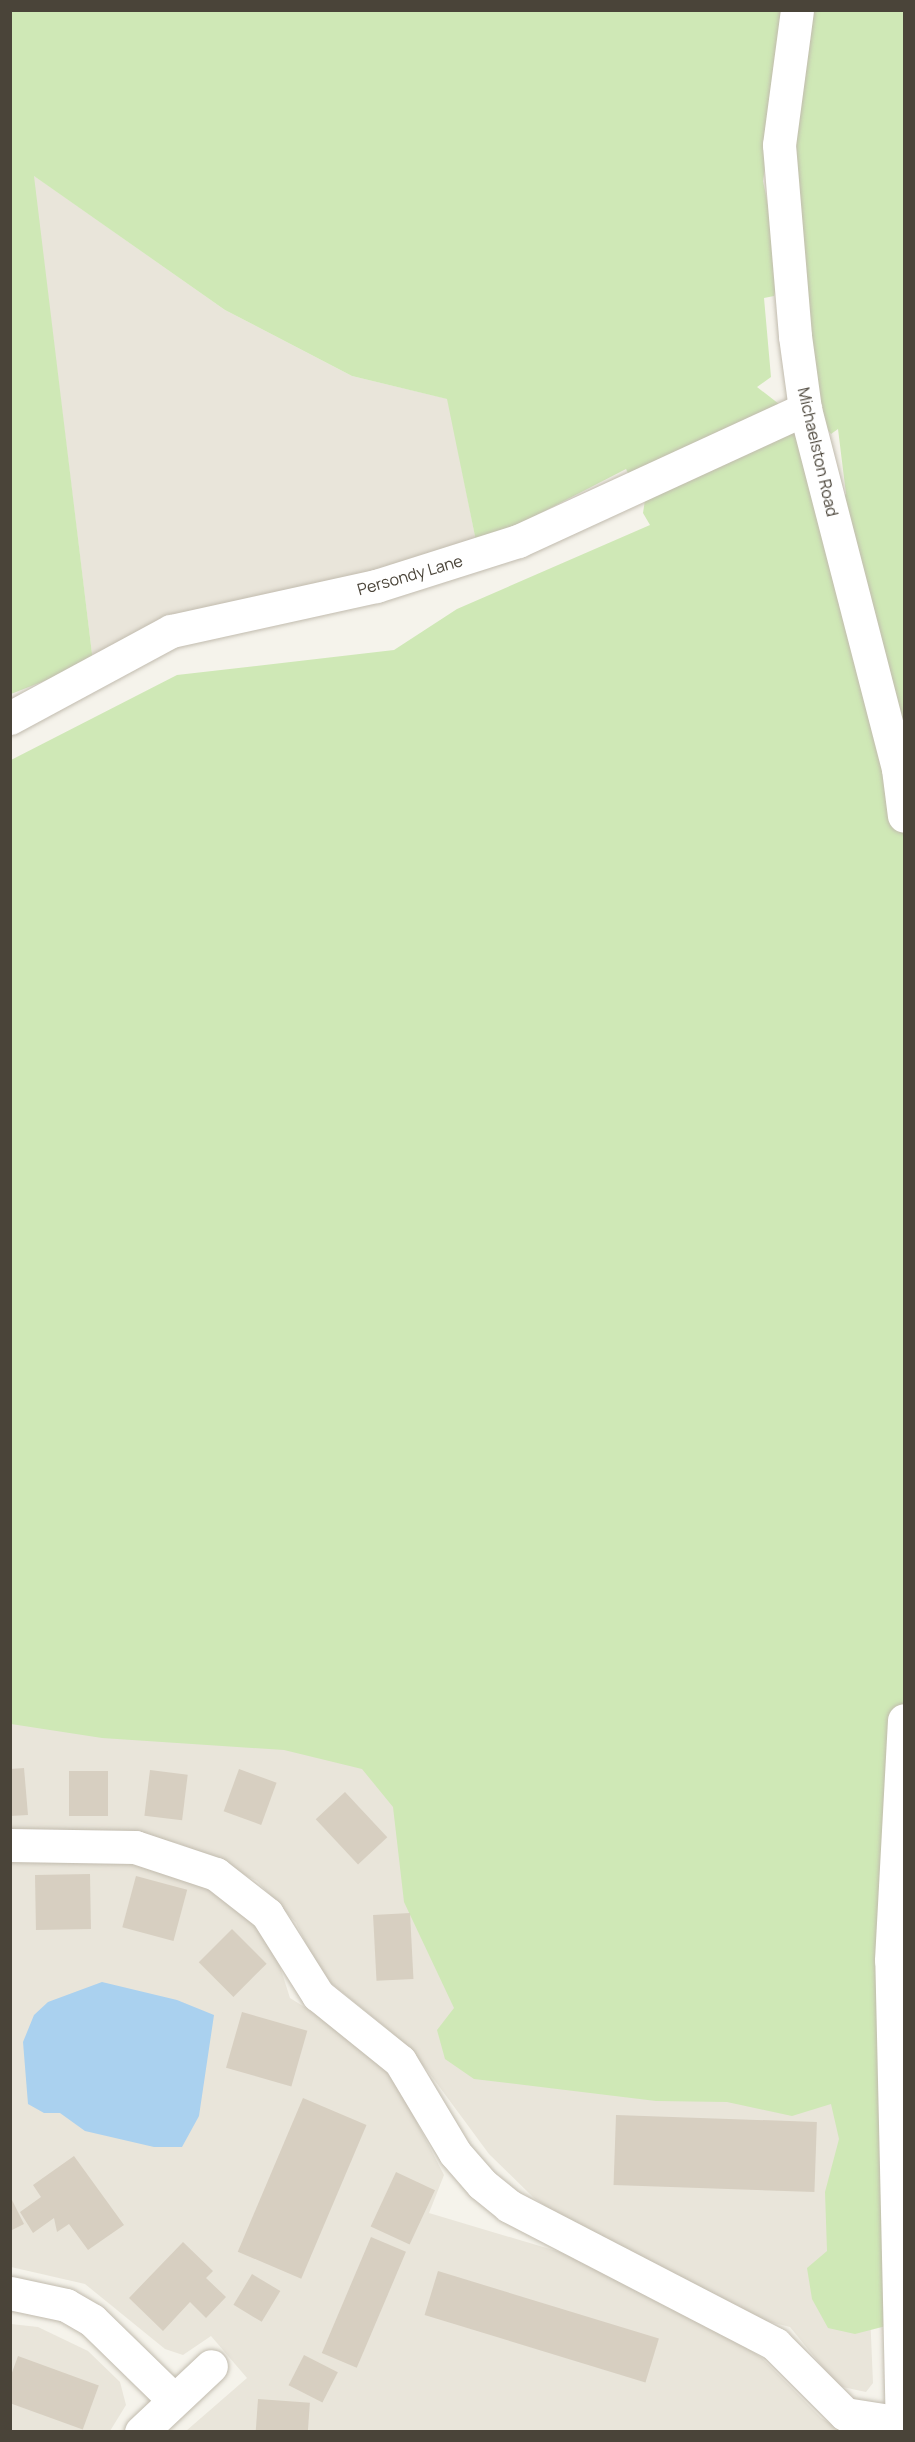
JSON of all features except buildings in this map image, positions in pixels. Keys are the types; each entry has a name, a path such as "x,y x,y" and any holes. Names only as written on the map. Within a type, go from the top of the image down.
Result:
{"street":[{"name":"Michaelston Road","path":"797,10 783,95 780,191 805,409 898,769 904,816"},
{"name":"Persondy Lane","path":"10,718 171,631 376,586 518,541 805,409"},
{"path":"10,1845 135,1847 216,1874 267,1914 318,1995 400,2061 455,2153 491,2191 775,2344 845,2414 902,2427 903,2348 891,1960 904,1720"},
{"path":"10,2294 66,2305 92,2320 173,2399"},
{"path":"141,2432 173,2399 211,2366"}],"shaded area":[{"path":"33,175 225,310 352,376 448,399 477,546 93,662"},
{"path":"11,1698 287,1711 860,2077 873,2383 866,2392 838,2386 790,2327 758,2319 577,2230 534,2198 489,2154 427,2070 389,2030 321,1975 296,1923 257,1881 178,1843 111,1831 11,1830"},
{"path":"11,1861 132,1862 200,1884 243,1911 274,1948 290,1998 378,2053 392,2074 444,2175 429,2213 580,2258 724,2333 762,2358 821,2418 843,2431 186,2431 247,2378 211,2336 183,2355 165,2349 85,2284 11,2267"},
{"path":"11,2324 38,2327 88,2351 120,2382 126,2405 110,2431 11,2432"}],"green space":[{"path":"11,11 789,11 763,181 781,268 774,296 764,298 771,377 757,387 779,404 797,436 819,512 846,494 838,429 831,434 821,421 786,181 809,11 904,11 904,2303 886,2326 855,2334 828,2328 812,2299 807,2268 827,2251 825,2192 839,2139 831,2104 792,2116 727,2102 656,2101 474,2079 445,2059 437,2030 454,2008 404,1902 393,1807 362,1769 284,1750 102,1738 11,1724 11,760 177,675 394,650 457,609 650,525 643,513 645,500 679,485 668,467 633,483 626,469 477,546 447,399 352,376 225,310 34,176 93,662 11,694"}],"water":[{"path":"102,1982 177,2000 214,2015 199,2116 182,2147 154,2147 85,2131 60,2113 44,2113 28,2104 23,2042 34,2015 48,2002"}]}
